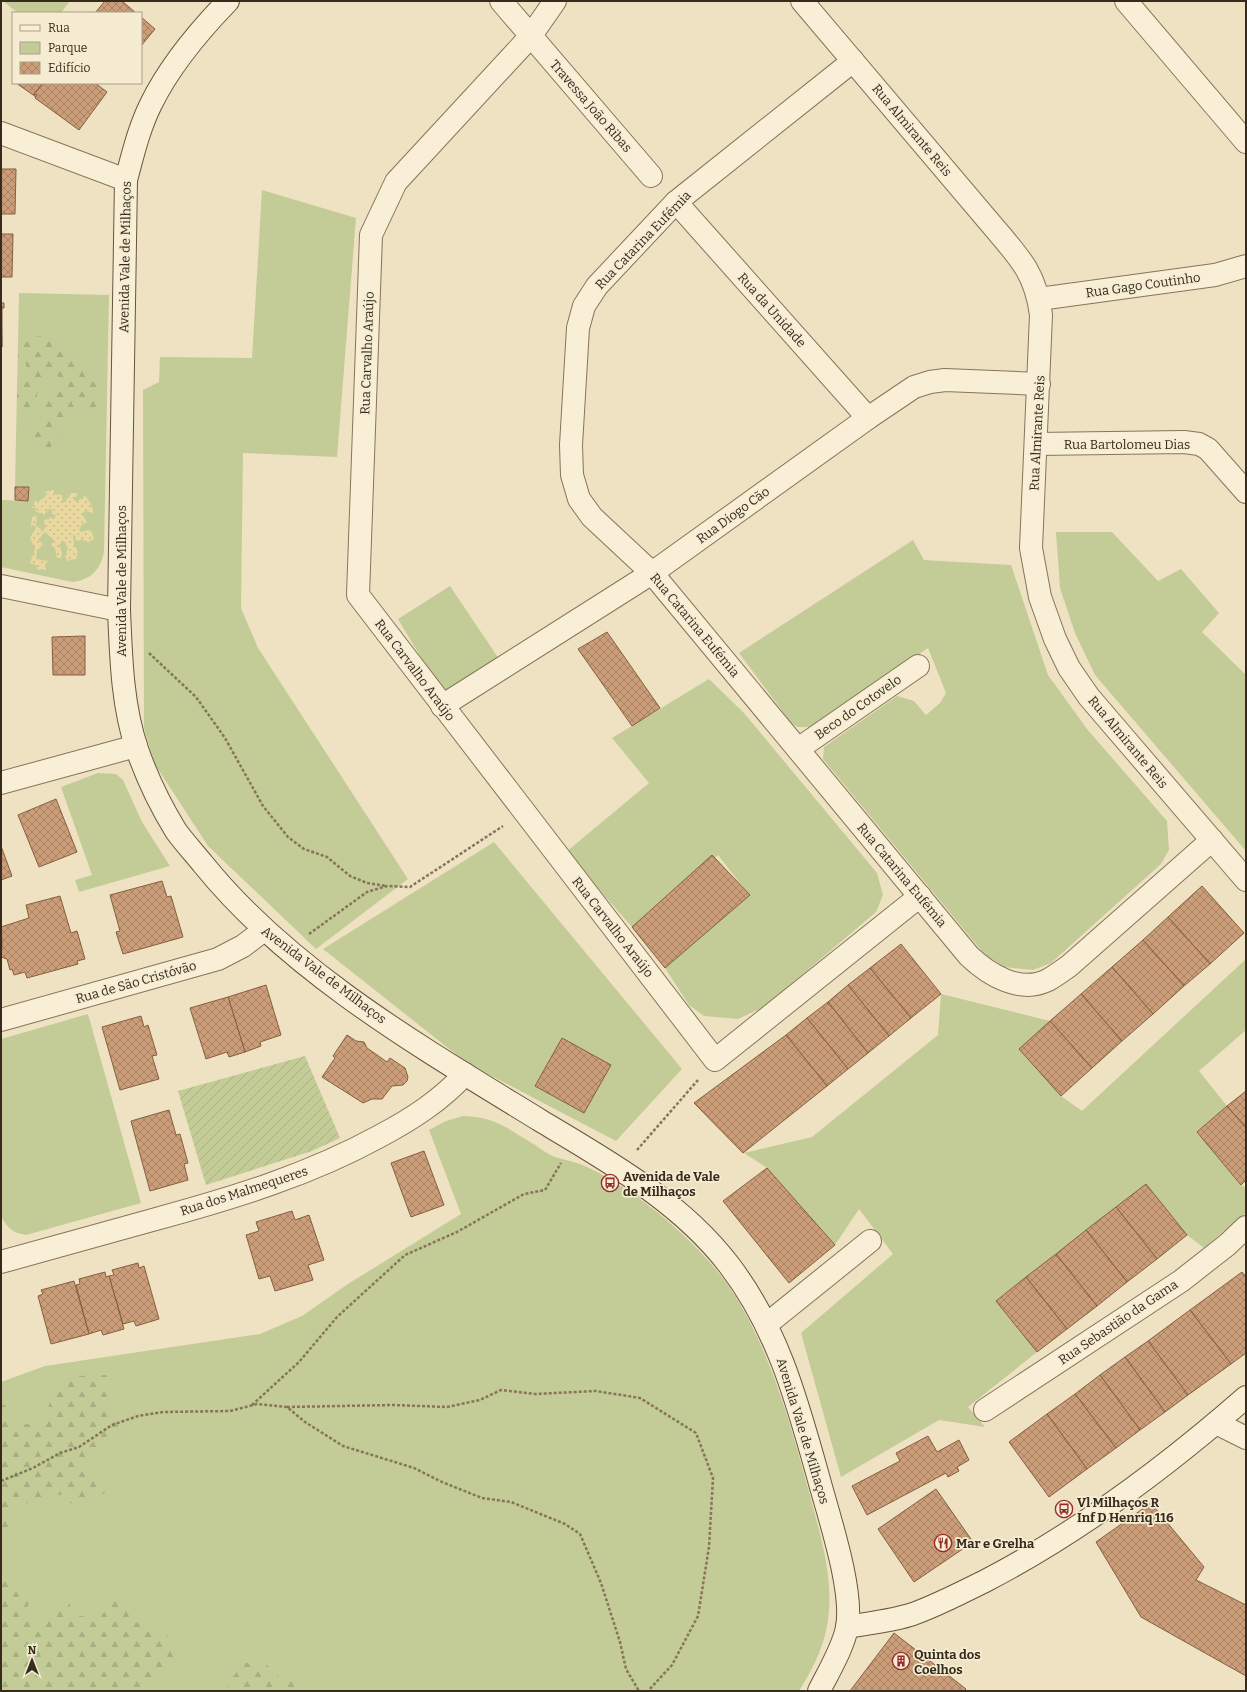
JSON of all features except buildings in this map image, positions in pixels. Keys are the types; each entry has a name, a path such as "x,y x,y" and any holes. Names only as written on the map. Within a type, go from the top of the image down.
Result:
{"street":[{"name":"Avenida Vale de Milhaços","path":"228,1 169,74 151,104 136,142 126,180 119,610 128,711 136,746 153,790 177,832 221,887 264,930 290,952 401,1033 620,1170 666,1201 708,1240 728,1264 767,1324 781,1355 803,1422 835,1539 847,1594 847,1627"},
{"name":"Travessa João Ribas","path":"501,1 530,37 651,176"},
{"name":"Rua Carvalho Araújo","path":"555,1 530,37 396,182 371,235 358,595 715,1060"},
{"name":"Rua Almirante Reis","path":"802,1 1021,259 1033,279 1039,299 1042,335 1031,548 1040,597 1055,638 1069,668 1088,697 1246,880"},
{"path":"1126,1 1246,142"},
{"name":"Rua Catarina Eufémia","path":"854,61 676,202 597,286 584,306 578,328 571,445 572,475 579,499 592,516 652,573 969,956 982,969 1007,982 1027,984 1047,980 1069,966 1212,840"},
{"path":"1,133 126,180"},
{"name":"Rua da Unidade","path":"676,202 868,418"},
{"name":"Rua Gago Coutinho","path":"1039,299 1215,275 1246,266"},
{"name":"Rua Diogo Cão","path":"442,706 652,573 868,418 914,387 930,382 945,380 1039,384"},
{"name":"Rua Bartolomeu Dias","path":"1036,444 1184,442 1198,444 1208,449 1246,492"},
{"path":"1,586 119,610"},
{"name":"Beco do Cotovelo","path":"798,749 918,666"},
{"path":"1,783 136,746"},
{"path":"715,1060 920,896"},
{"name":"Rua de São Cristóvão","path":"1,1020 218,959 243,946 264,930"},
{"name":"Rua dos Malmequeres","path":"1,1262 216,1202 280,1182 344,1156 409,1119 447,1093 465,1074"},
{"name":"Rua Sebastião da Gama","path":"986,1410 1181,1280 1227,1245 1246,1227"},
{"path":"767,1324 870,1241"},
{"path":"819,1691 847,1627 912,1614 961,1593 1024,1560 1085,1523 1196,1440 1246,1397"},
{"path":"1216,1423 1246,1438"}],"path":[{"path":"120,634 153,656 196,697 225,738 263,806 288,837 304,849 327,857 350,876 367,883 410,887 524,812"},
{"path":"290,952 299,942 337,912 367,892 387,886"},
{"path":"620,1170 715,1060"},
{"path":"251,1406 299,1362 337,1317 405,1255 457,1232 524,1194 545,1190 574,1141"},
{"path":"1,1481 33,1468 60,1453 79,1447 112,1425 138,1416 163,1412 230,1411 257,1404 287,1407 393,1404 447,1408 480,1400 501,1390 535,1394 596,1391 640,1398 696,1433 713,1478 710,1547 698,1616 672,1665 648,1691"},
{"path":"287,1407 305,1422 343,1446 414,1468 442,1482 482,1498 511,1502 565,1524 580,1534 601,1583 620,1642 626,1669 639,1691"}],"green space":[{"path":"3,1 70,1 62,12 17,12"},
{"path":"262,190 356,218 337,457 243,453 241,608 258,648 408,879 316,949 208,846 154,763 144,728 143,390 159,382 160,357 252,358"},
{"path":"19,293 109,295 104,552 100,564 94,573 79,581 72,582 1,567 1,500 28,501 29,488 15,487"},
{"path":"51,335 53,342 66,343 70,357 83,359 86,369 95,375 94,381 100,385 99,405 92,409 82,406 79,397 74,397 72,404 75,409 73,419 66,423 57,424 59,433 51,444 51,450 38,452 34,436 34,420 46,414 45,403 57,396 58,376 52,372 42,391 38,390 36,401 39,407 29,422 21,421 17,412 17,379 26,373 26,363 18,360 18,346 26,341 31,344 34,337"},
{"path":"1056,532 1112,532 1158,581 1181,569 1219,613 1202,632 1246,675 1246,851 1095,675 1075,633 1060,588"},
{"path":"913,540 924,560 1011,565 1048,675 1087,729 1167,821 1169,850 1161,864 1051,963 1033,970 1004,967 985,955 823,759 824,747 897,696 914,701 926,715 940,703 946,693 928,648 812,727 798,727 792,724 739,653"},
{"path":"450,586 499,659 451,692 438,686 398,619"},
{"path":"709,679 744,713 877,873 883,895 876,912 764,1007 738,1019 704,1016 689,1005 665,968 749,895 718,855 632,927 566,852 649,783 612,738"},
{"path":"98,773 116,774 123,780 142,822 170,866 79,892 75,880 92,875 61,787"},
{"path":"494,842 682,1069 616,1141 467,1063 323,949"},
{"path":"1246,959 1246,1030 1199,1071 1227,1106 1197,1132 1241,1185 1246,1188 1246,1213 1204,1248 1187,1235 1146,1184 996,1301 1037,1352 968,1407 985,1427 939,1420 841,1477 801,1333 893,1254 859,1209 835,1245 767,1168 744,1153 812,1137 938,1035 941,994 1050,1021 1061,1096 1082,1111"},
{"path":"88,1014 141,1203 26,1235 17,1233 8,1227 1,1216 1,1039"},
{"path":"305,1056 340,1138 312,1151 206,1185 178,1091"},
{"path":"463,1116 493,1121 552,1156 587,1167 626,1189 666,1219 702,1253 730,1288 744,1311 767,1360 786,1413 817,1521 827,1566 829,1581 829,1611 826,1632 815,1662 799,1691 1,1691 1,1382 45,1366 260,1334 302,1316 348,1284 461,1214 429,1130 446,1121"},
{"path":"109,1375 105,1390 113,1410 109,1415 121,1428 90,1451 85,1463 103,1482 105,1493 85,1504 68,1503 64,1494 9,1507 14,1519 4,1532 1,1533 1,1404 5,1405 8,1422 34,1425 46,1416 51,1397 74,1376"},
{"path":"8,1578 31,1594 26,1614 45,1624 56,1603 70,1600 70,1613 97,1620 115,1601 133,1601 136,1622 166,1634 177,1647 164,1680 127,1691 1,1691 1,1580"},
{"path":"260,1662 274,1669 282,1684 293,1681 305,1691 227,1691 227,1684 244,1663"}],"sand":[{"path":"54,490 54,494 62,495 63,502 66,502 66,498 69,498 70,493 78,493 74,500 76,502 85,496 87,498 92,506 93,513 85,511 82,514 87,522 82,524 79,530 82,532 88,530 92,532 94,539 87,543 83,539 78,541 75,539 76,536 73,535 74,546 78,551 76,559 67,561 65,555 68,549 65,542 63,541 59,545 62,553 61,558 57,558 55,548 51,545 54,540 45,532 38,540 43,544 37,551 36,559 48,561 45,565 46,570 38,570 36,565 30,563 35,549 30,538 36,528 34,525 31,526 32,517 36,516 37,521 35,524 43,531 45,528 44,520 50,519 49,517 54,519 56,515 52,514 52,509 49,509 44,515 35,511 37,508 32,508 35,501 39,501 45,497 45,492"}],"place":[{"name":"Avenida de Vale de Milhaços","path":"610,1183"},
{"name":"Vl Milhaços R Inf D Henriq 116","path":"1064,1509"},
{"name":"Mar e Grelha","path":"943,1543"},
{"name":"Quinta dos Coelhos","path":"901,1661"}]}
